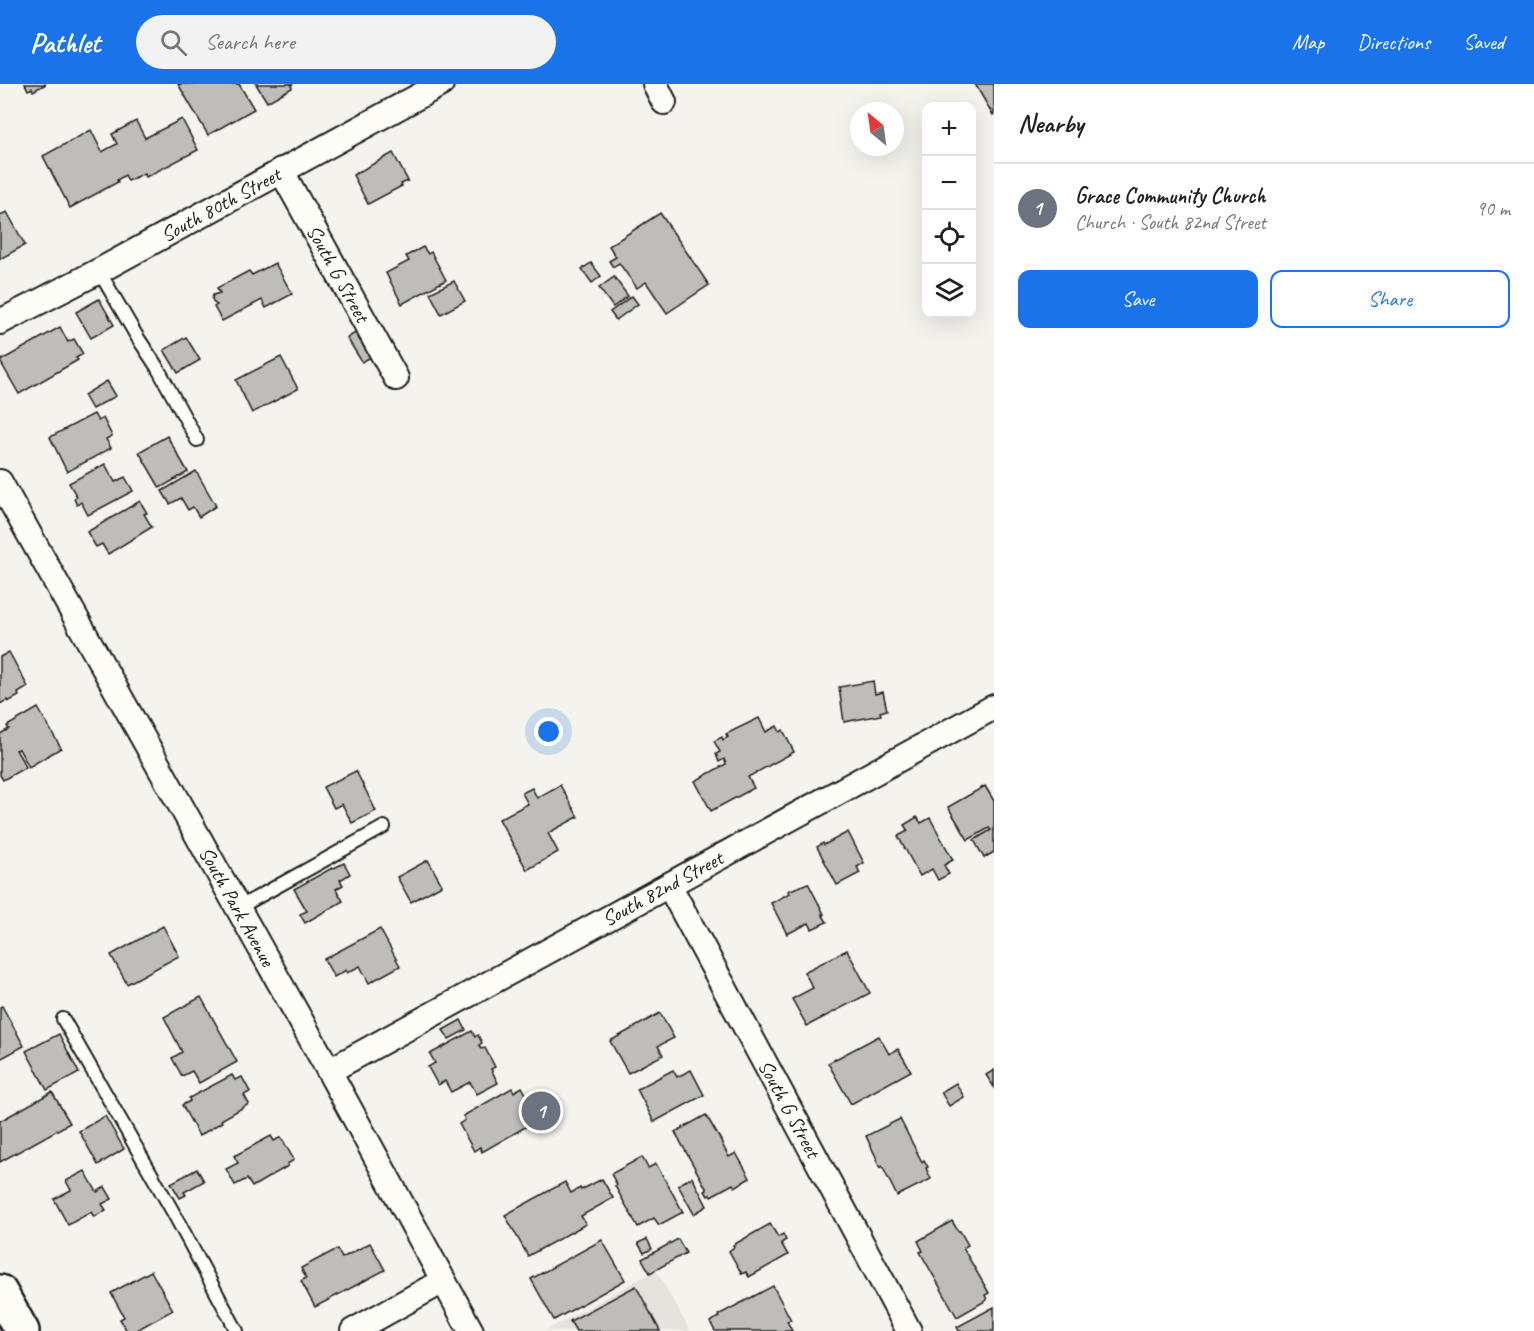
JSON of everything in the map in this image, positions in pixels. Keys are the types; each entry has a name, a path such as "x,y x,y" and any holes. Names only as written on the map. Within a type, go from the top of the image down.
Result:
{"main road":[{"path":"0,1292 22,1331"}],"street":[{"name":"South 80th Street","path":"0,322 99,271 441,84"},
{"name":"South G Street","path":"281,170 396,378"},
{"name":"South Park Avenue","path":"0,482 329,1071 471,1331"},
{"name":"South 82nd Street","path":"329,1071 994,707"},
{"name":"South G Street","path":"669,885 909,1331"},
{"path":"353,1331 443,1281"}],"lane":[{"path":"99,271 157,367 197,440"},
{"path":"238,908 384,827"},
{"path":"63,1019 173,1212 237,1331"}],"shaded area":[{"path":"656,1270 690,1331 545,1331"}],"building":[{"path":"25,84 46,84 33,91 32,88 28,90"},
{"path":"178,84 239,84 254,109 208,135"},
{"path":"256,84 293,84 292,88 267,102"},
{"path":"975,84 994,84 993,115"},
{"path":"182,119 198,150 146,177 144,173 128,181 125,175 117,180 118,182 70,208 43,156 91,130 102,152 117,144 112,134 136,121 145,138"},
{"path":"393,153 408,181 368,204 353,175"},
{"path":"7,212 25,245 0,259 0,215"},
{"path":"660,213 709,285 667,313 646,282 637,288 619,263 613,267 609,261 616,257 609,246"},
{"path":"423,247 428,254 431,252 446,280 402,304 386,273 409,261 406,256"},
{"path":"275,263 292,294 266,308 262,300 222,321 214,307 217,305 212,299 213,295 220,293 217,288 249,271 252,275"},
{"path":"591,263 601,276 592,283 582,269"},
{"path":"614,277 628,296 613,307 599,288"},
{"path":"454,281 465,301 441,314 430,293"},
{"path":"632,296 638,304 616,320 610,312"},
{"path":"99,299 114,325 91,338 76,312"},
{"path":"60,327 68,342 74,339 83,354 76,358 78,360 19,394 0,361"},
{"path":"355,333 371,357 362,362 347,338"},
{"path":"186,337 200,360 178,373 164,350"},
{"path":"281,357 298,389 252,413 236,380"},
{"path":"107,381 116,396 92,409 84,395"},
{"path":"94,414 98,421 103,418 112,436 106,439 111,448 67,472 50,437"},
{"path":"167,436 188,472 160,488 139,452"},
{"path":"105,464 115,482 125,477 133,491 88,515 81,502 77,505 74,499 77,497 69,483"},
{"path":"196,471 216,506 199,517 193,507 188,510 181,498 170,504 162,491"},
{"path":"140,501 147,513 144,514 152,527 108,554 102,544 96,547 87,532"},
{"path":"9,652 28,687 18,693 19,696 0,704 0,657"},
{"path":"873,681 875,694 883,692 887,710 880,712 881,715 844,722 839,687"},
{"path":"38,708 61,748 29,767 19,749 16,750 26,767 3,780 0,775 0,734 9,729 7,726"},
{"path":"759,718 766,732 777,726 780,732 783,730 794,752 748,777 754,788 711,811 695,781 726,764 724,759 719,762 716,754 720,752 714,741 722,737 723,740 728,737 726,734"},
{"path":"356,771 376,811 352,823 342,804 334,808 323,787"},
{"path":"560,785 578,817 548,833 558,852 527,870 499,819 528,804 522,793 532,788 537,798"},
{"path":"985,786 994,801 994,852 984,858 974,840 991,830 989,828 968,840 948,807"},
{"path":"917,817 921,823 930,818 953,860 944,865 949,874 938,880 932,869 920,876 898,836 908,831 904,825"},
{"path":"848,832 864,863 857,867 860,873 837,885 817,847"},
{"path":"428,860 442,885 411,902 397,877"},
{"path":"344,863 350,874 340,880 343,885 336,889 343,901 305,923 300,914 307,911 294,889"},
{"path":"808,883 827,922 812,929 809,923 787,934 771,903 790,893 788,891"},
{"path":"163,926 179,956 127,984 111,955"},
{"path":"380,929 400,966 369,983 360,966 334,977 324,959"},
{"path":"847,950 870,993 807,1026 792,999 813,988 804,972"},
{"path":"201,997 237,1062 199,1083 192,1071 182,1076 172,1058 182,1052 164,1017"},
{"path":"2,1006 24,1046 0,1059 0,1007"},
{"path":"660,1013 674,1038 658,1046 663,1055 628,1073 610,1041"},
{"path":"461,1020 466,1030 449,1039 443,1030"},
{"path":"472,1031 475,1037 478,1035 482,1043 479,1045 481,1049 485,1048 495,1067 491,1069 498,1083 477,1094 470,1082 451,1092 445,1081 438,1085 428,1067 435,1063 430,1054"},
{"path":"59,1034 79,1073 47,1090 26,1051"},
{"path":"879,1036 889,1054 898,1049 911,1071 851,1104 828,1063"},
{"path":"673,1070 677,1077 691,1070 704,1095 654,1122 637,1089"},
{"path":"994,1070 994,1087 986,1075"},
{"path":"232,1075 235,1080 242,1077 250,1092 244,1095 249,1104 199,1136 182,1105 190,1101 189,1098"},
{"path":"956,1083 964,1097 949,1106 941,1092"},
{"path":"522,1087 538,1115 532,1118 534,1122 482,1152 480,1147 474,1151 459,1124 465,1120 463,1116 512,1088 514,1092"},
{"path":"52,1092 70,1123 0,1162 0,1121"},
{"path":"706,1115 729,1157 736,1153 750,1178 735,1187 733,1184 711,1196 708,1196 705,1191 707,1190 675,1132"},
{"path":"105,1116 124,1149 98,1165 79,1131"},
{"path":"900,1119 922,1162 924,1160 928,1167 926,1168 931,1179 897,1196 882,1166 880,1168 866,1136"},
{"path":"271,1136 274,1141 281,1137 294,1160 287,1164 288,1166 252,1187 247,1179 235,1185 226,1169 238,1163 234,1156"},
{"path":"642,1157 648,1168 656,1164 683,1212 659,1225 654,1218 638,1227 615,1186 617,1185 611,1174"},
{"path":"197,1169 204,1181 184,1192 186,1195 180,1198 171,1183"},
{"path":"85,1171 97,1192 105,1187 112,1199 102,1204 106,1210 94,1217 91,1212 68,1225 54,1199 71,1190 66,1181"},
{"path":"692,1177 707,1206 694,1214 678,1185"},
{"path":"602,1179 613,1198 581,1216 586,1224 528,1256 505,1215 565,1182 571,1193"},
{"path":"952,1221 968,1245 963,1248 989,1293 985,1295 987,1300 957,1317 920,1252 923,1251 918,1241"},
{"path":"770,1224 778,1237 783,1234 786,1240 781,1243 788,1255 749,1277 746,1272 742,1274 729,1251 734,1247 733,1245"},
{"path":"647,1239 652,1249 644,1253 638,1243"},
{"path":"678,1239 686,1253 650,1273 642,1259"},
{"path":"602,1240 625,1280 554,1320 531,1279"},
{"path":"370,1243 385,1270 315,1307 301,1281 306,1278 301,1268 337,1249 342,1258"},
{"path":"151,1271 173,1310 135,1331 127,1331 120,1319 124,1317 111,1293"},
{"path":"636,1286 660,1331 576,1331 570,1321"},
{"path":"773,1286 791,1320 787,1321 792,1331 715,1331 710,1322 719,1317 718,1315"},
{"path":"994,1307 994,1331 959,1331 957,1327"}],"place":[{"name":"Grace Community Church","path":"541,1111"}]}
